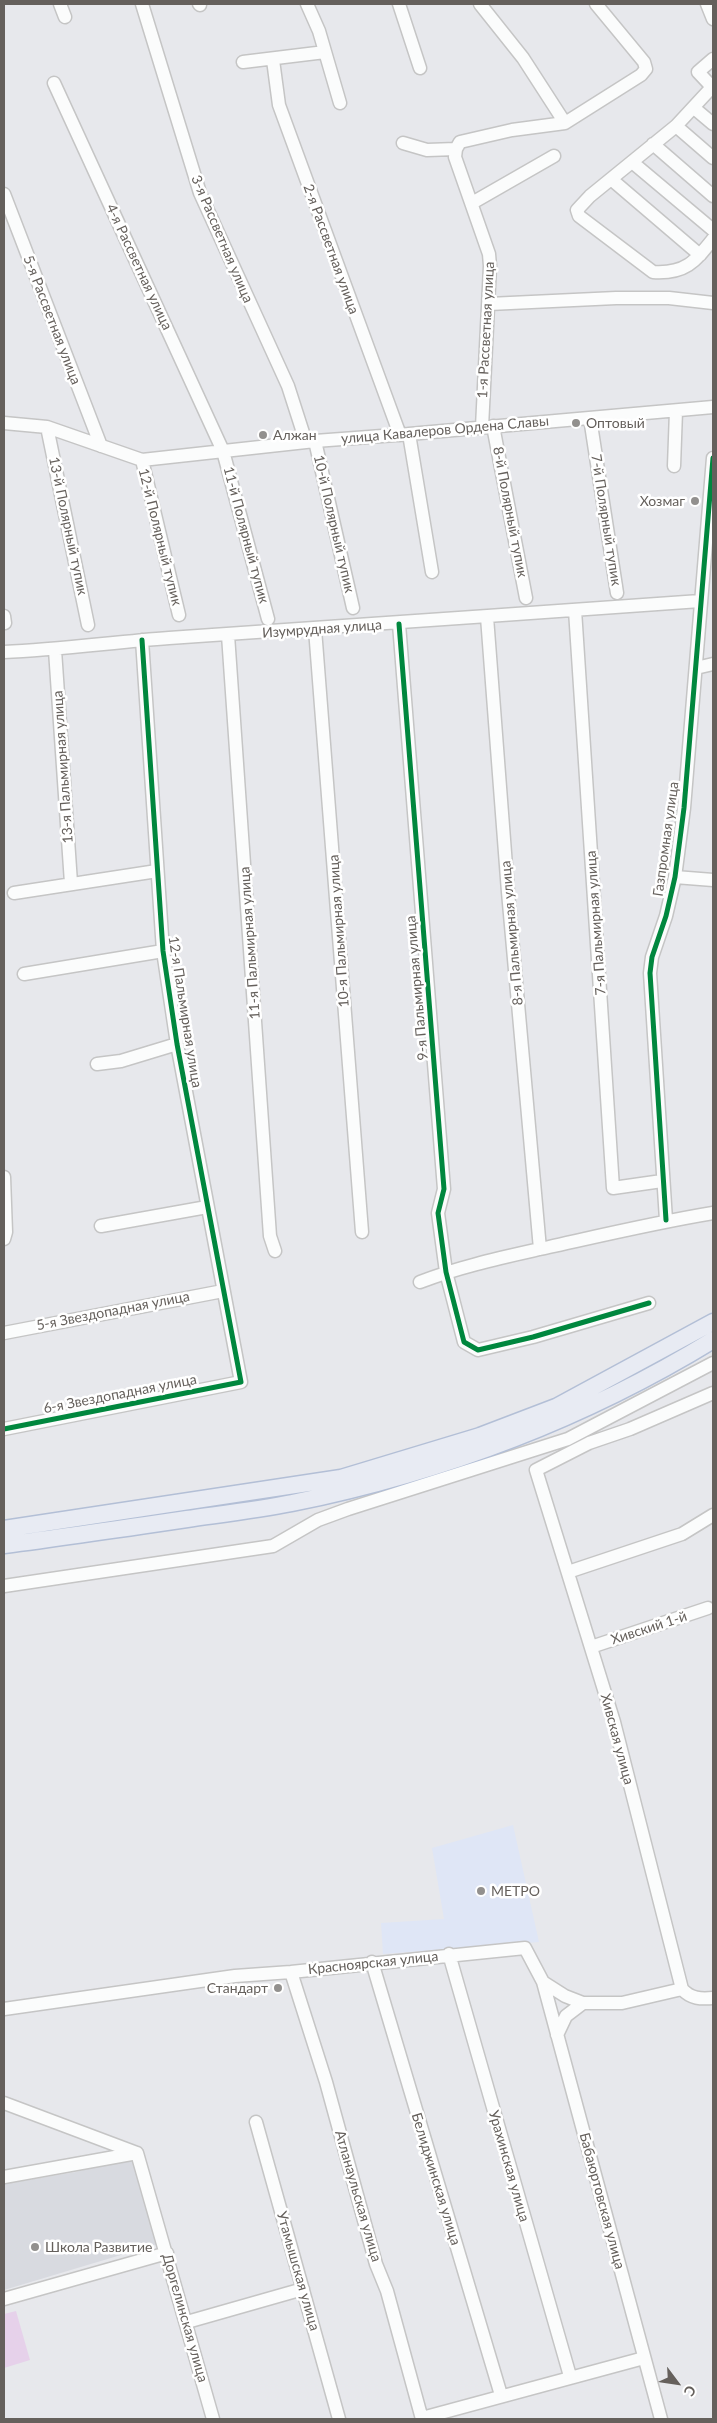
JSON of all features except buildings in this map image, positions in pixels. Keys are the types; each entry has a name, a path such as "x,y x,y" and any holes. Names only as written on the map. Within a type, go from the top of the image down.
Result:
{"main road":[{"path":"4,1529 341,1478 480,1436 556,1406 713,1322"},
{"path":"4,1545 281,1505 406,1474 459,1458 541,1427 633,1385 713,1340"}],"street":[{"path":"60,4 65,18"},
{"name":"3-я Рассветная улица","path":"142,4 200,193 288,386 310,441"},
{"path":"307,4 325,52 340,103"},
{"path":"399,4 420,68"},
{"path":"480,4 523,58 565,123"},
{"path":"403,143 427,150 456,148 460,142 512,130 565,123 641,75 646,69 644,62 596,4"},
{"path":"707,4 713,19"},
{"path":"243,62 273,60 325,52"},
{"path":"713,59 698,72 713,87 676,126 652,144 577,210 579,216 653,272 667,273 680,270 700,255 713,239"},
{"name":"2-я Рассветная улица","path":"273,60 279,105 405,435 432,572"},
{"name":"4-я Рассветная улица","path":"54,82 223,451"},
{"path":"694,108 713,124"},
{"path":"676,126 713,158"},
{"path":"652,144 713,196"},
{"name":"1-я Рассветная улица","path":"456,148 456,157 489,254 490,304 487,427"},
{"path":"472,203 554,156"},
{"path":"632,162 713,230"},
{"path":"612,179 700,255"},
{"name":"5-я Рассветная улица","path":"4,194 101,446"},
{"path":"490,304 616,298 670,298 713,303"},
{"name":"улица Кавалеров Ордена Славы","path":"4,423 47,428 142,460 310,441 405,435 676,412 713,407"},
{"path":"674,466 676,412"},
{"name":"7-й Полярный тупик","path":"590,418 617,593"},
{"name":"8-й Полярный тупик","path":"487,427 526,598"},
{"name":"13-й Полярный тупик","path":"47,428 88,625"},
{"name":"10-й Полярный тупик","path":"310,441 353,608"},
{"name":"11-й Полярный тупик","path":"223,451 268,619"},
{"name":"Газпромная улица","path":"666,1220 650,974 652,957 666,916 675,876 684,808 713,458"},
{"name":"12-й Полярный тупик","path":"142,460 179,615"},
{"name":"Изумрудная улица","path":"4,652 55,650 142,640 399,624 700,601"},
{"name":"7-я Пальмирная улица","path":"575,610 614,1188 662,1181"},
{"name":"8-я Пальмирная улица","path":"487,617 508,892 540,1249"},
{"name":"9-я Пальмирная улица","path":"399,624 444,1188 438,1213 446,1272 464,1342 478,1350 533,1337 650,1303"},
{"name":"10-я Пальмирная улица","path":"315,629 362,1232"},
{"name":"11-я Пальмирная улица","path":"228,634 270,1236 275,1251"},
{"name":"12-я Пальмирная улица","path":"142,640 163,951 177,1044 241,1382"},
{"name":"13-я Пальмирная улица","path":"55,650 71,883"},
{"path":"696,668 713,664"},
{"path":"14,893 157,871"},
{"path":"675,876 713,880"},
{"path":"24,974 163,951"},
{"path":"97,1064 121,1061 177,1044"},
{"path":"4,1177 6,1232 4,1239"},
{"path":"101,1226 207,1207"},
{"path":"420,1282 446,1272 540,1249 666,1220 713,1213"},
{"name":"5-я Звездопадная улица","path":"4,1333 223,1291"},
{"path":"4,1586 273,1546 318,1520 568,1439 713,1363"},
{"name":"6-я Звездопадная улица","path":"4,1429 241,1382"},
{"name":"Хивская улица","path":"682,1989 614,1722 536,1470 589,1443 630,1429 713,1393"},
{"path":"568,1572 682,1534 713,1515"},
{"name":"Хивский 1-й","path":"591,1647 708,1608"},
{"name":"Красноярская улица","path":"4,2009 212,1978 291,1972 449,1954 525,1948 543,1982 565,1996 582,2002 622,2003 682,1989"},
{"name":"Урахинская улица","path":"449,1954 570,2376"},
{"name":"Белиджинская улица","path":"372,1962 501,2395"},
{"name":"Атланаульская улица","path":"291,1972 326,2082 376,2264 387,2291 422,2419"},
{"name":"Бабаюртовская улица","path":"543,1982 661,2419"},
{"path":"682,1989 687,1994 696,1998 713,1998"},
{"path":"557,2035 566,2016 582,2002"},
{"path":"4,2103 137,2153"},
{"name":"Утамышская улица","path":"256,2122 339,2419"},
{"path":"4,2178 137,2153"},
{"name":"Доргелинская улица","path":"137,2153 187,2322 213,2419"},
{"path":"4,2299 167,2253"},
{"path":"187,2322 303,2289"},
{"path":"422,2419 570,2376 644,2358"}],"shaded area":[{"path":"513,1825 539,1942 383,1954 381,1923 444,1919 432,1848"},
{"path":"128,2158 137,2163 161,2243 4,2290 4,2184 76,2172"},
{"path":"16,2311 30,2360 4,2368 4,2314"}],"cycle path":[{"path":"666,1220 650,973 652,957 666,916 675,877 684,808 713,458"},
{"path":"399,624 444,1189 438,1213 446,1272 464,1342 478,1350 533,1337 649,1303"},
{"path":"4,1429 241,1382 177,1044 163,951 142,640"}],"place":[{"name":"Оптовый","path":"576,423"},
{"name":"Алжан","path":"263,435"},
{"name":"Хозмаг","path":"695,501"},
{"name":"МЕТРО","path":"481,1891"},
{"name":"Стандарт","path":"278,1988"},
{"name":"Школа Развитие","path":"35,2247"}]}
